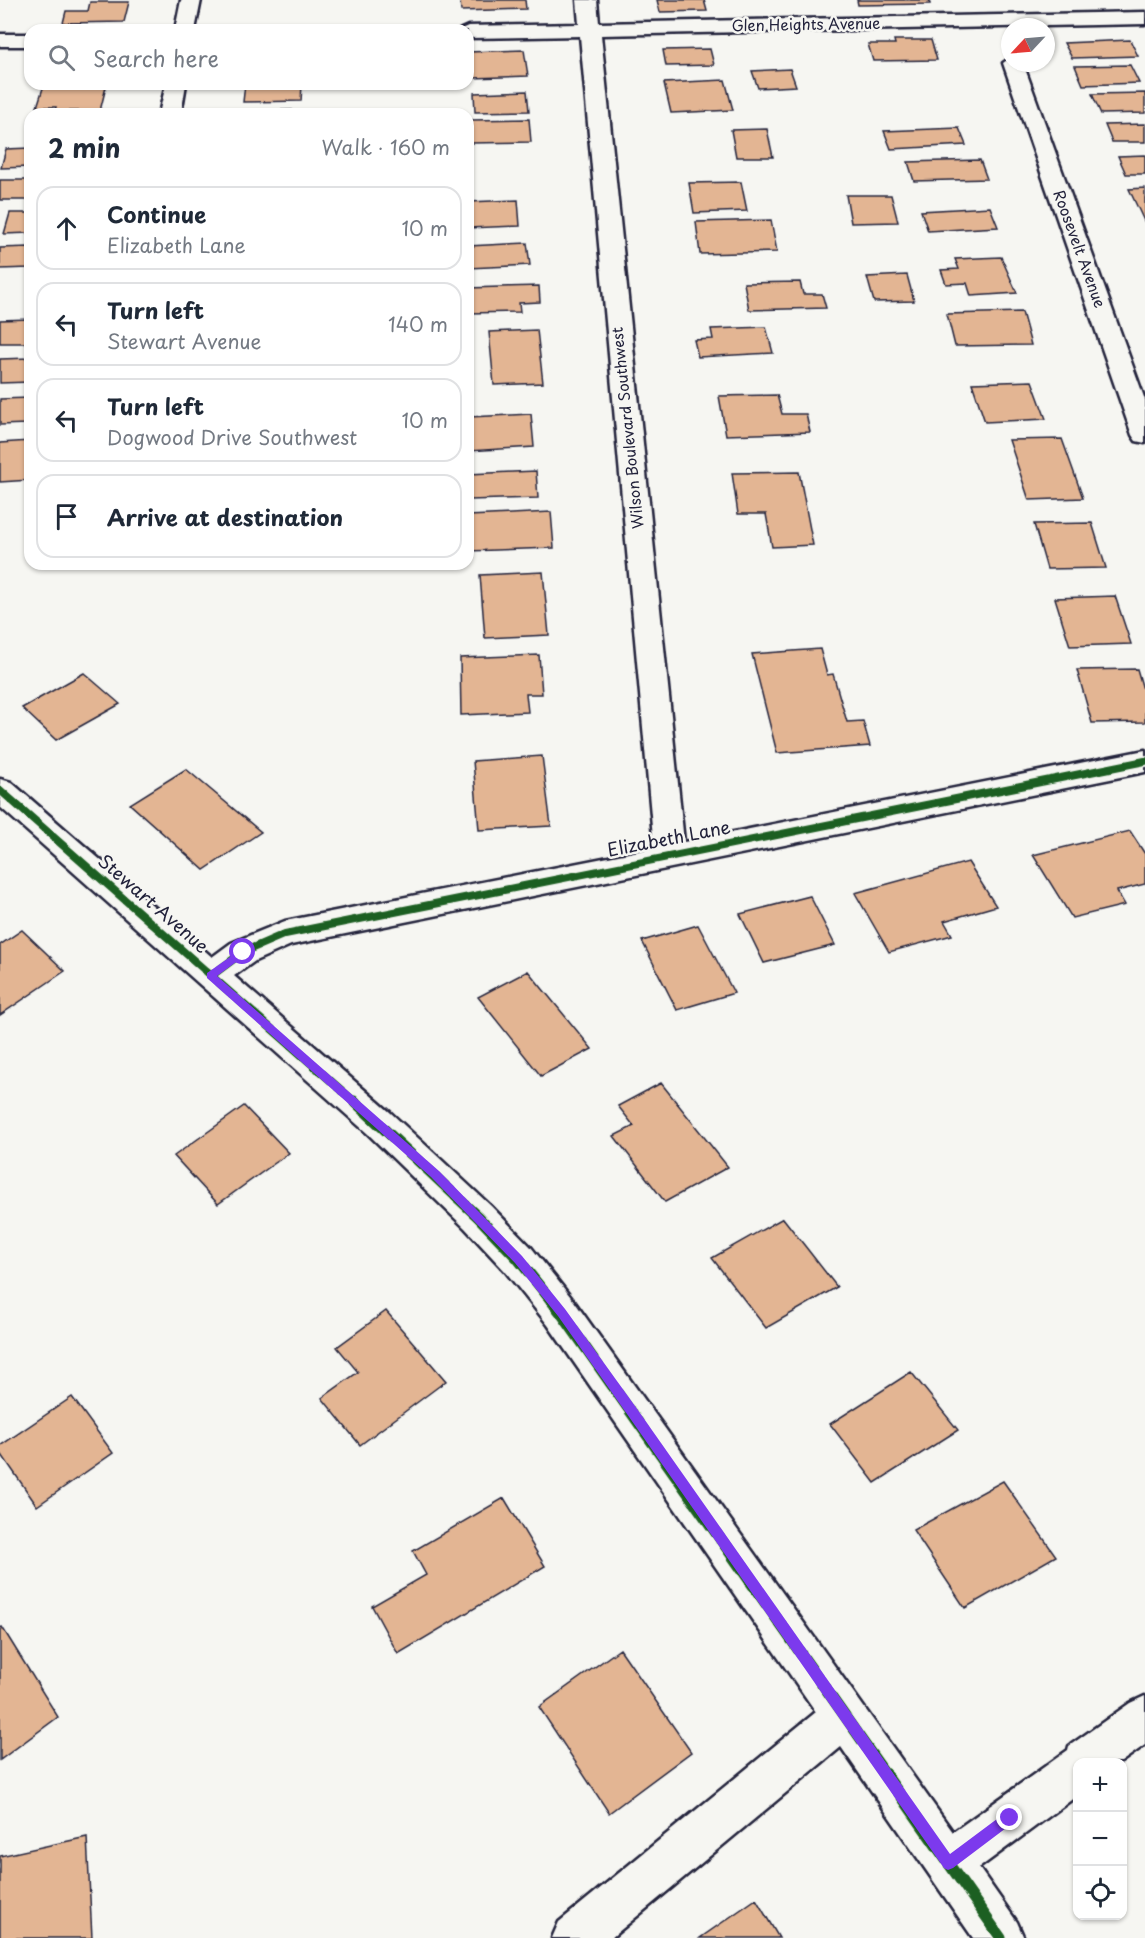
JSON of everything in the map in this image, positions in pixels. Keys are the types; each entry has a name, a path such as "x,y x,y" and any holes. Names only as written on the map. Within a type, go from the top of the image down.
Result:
{"street":[{"path":"186,24 190,0"},
{"name":"Wilson Boulevard Southwest","path":"587,0 670,856"},
{"name":"Roosevelt Avenue","path":"990,0 1001,30"},
{"name":"Glen Heights Avenue","path":"1055,35 1145,18"},
{"name":"Glen Heights Avenue","path":"474,32 590,30 1001,44"},
{"path":"0,40 24,40"},
{"name":"Roosevelt Avenue","path":"1016,72 1145,435"},
{"path":"171,108 175,90"},
{"name":"Elizabeth Lane","path":"210,976 243,952 285,934 1145,762"},
{"name":"Stewart Avenue","path":"0,790 427,1167 518,1259 561,1313 624,1400 1001,1938"},
{"path":"575,1938 844,1717"},
{"path":"1090,1758 1145,1718"},
{"path":"948,1863 1073,1771"}],"building":[{"path":"460,0 525,0 526,9 461,11"},
{"path":"657,0 704,0 707,11 660,12"},
{"path":"857,0 929,0 930,4 858,5"},
{"path":"90,2 129,2 124,22 63,23 66,11 88,11"},
{"path":"894,40 931,40 937,60 873,61 868,44 895,44"},
{"path":"1130,40 1138,56 1072,58 1064,43"},
{"path":"710,49 714,65 666,66 663,50"},
{"path":"524,50 528,76 474,78 474,52"},
{"path":"1130,65 1139,83 1083,85 1075,66"},
{"path":"790,69 796,86 758,88 752,71"},
{"path":"725,80 733,110 671,113 664,83"},
{"path":"42,90 105,90 101,108 37,107"},
{"path":"244,90 302,90 301,101 243,102"},
{"path":"527,91 529,111 475,112 474,93"},
{"path":"1145,93 1145,113 1101,114 1092,94"},
{"path":"529,119 531,142 474,143 474,120"},
{"path":"1145,124 1145,142 1112,142 1105,125"},
{"path":"959,128 966,145 891,149 884,131"},
{"path":"767,129 773,157 736,157 731,130"},
{"path":"24,148 24,167 1,168 6,149"},
{"path":"1145,155 1145,174 1126,174 1118,156"},
{"path":"980,160 987,179 914,181 908,162"},
{"path":"0,180 24,180 24,200 0,200"},
{"path":"741,182 747,211 694,213 689,183"},
{"path":"1145,188 1145,223 1129,189"},
{"path":"846,195 891,195 898,222 851,223"},
{"path":"518,200 520,226 474,228 474,202"},
{"path":"990,207 998,227 928,231 921,211"},
{"path":"10,213 24,213 24,233 4,234"},
{"path":"771,220 777,252 700,254 696,222"},
{"path":"527,243 530,265 474,268 474,246"},
{"path":"24,247 24,268 0,269 0,248"},
{"path":"1001,257 1017,293 971,296 967,283 946,284 941,270 959,269 955,259"},
{"path":"907,275 914,301 874,302 867,277"},
{"path":"800,282 803,294 822,294 826,308 749,310 744,283"},
{"path":"539,286 540,302 519,303 520,312 474,313 474,288"},
{"path":"1022,312 1031,345 955,346 947,314"},
{"path":"24,319 24,343 0,343 0,320"},
{"path":"766,327 773,353 698,357 694,340 713,339 711,329"},
{"path":"537,330 543,383 494,385 489,332"},
{"path":"24,358 24,382 0,383 0,359"},
{"path":"1032,381 1046,419 985,422 972,383"},
{"path":"777,395 782,414 806,414 810,432 726,435 719,396"},
{"path":"24,398 24,424 0,425 0,399"},
{"path":"531,414 534,447 474,451 474,417"},
{"path":"1062,439 1083,498 1029,500 1009,440"},
{"path":"24,441 24,480 0,482 0,443"},
{"path":"536,471 538,498 474,500 474,474"},
{"path":"799,472 813,545 772,547 766,514 738,514 732,473"},
{"path":"551,512 554,548 474,551 474,516"},
{"path":"1092,523 1106,568 1047,569 1034,524"},
{"path":"543,572 549,635 485,638 480,575"},
{"path":"1115,596 1131,644 1070,646 1055,598"},
{"path":"820,649 827,675 833,674 847,722 863,721 870,746 777,753 752,654"},
{"path":"539,655 542,694 526,694 528,712 461,715 460,658"},
{"path":"1137,669 1145,696 1145,722 1092,723 1077,670"},
{"path":"84,673 120,704 56,740 22,708"},
{"path":"542,756 551,826 479,830 473,761"},
{"path":"186,769 261,832 204,870 130,804"},
{"path":"1130,831 1145,854 1145,884 1117,891 1125,905 1072,918 1033,855"},
{"path":"968,862 996,906 944,921 952,935 889,952 855,893"},
{"path":"810,896 835,945 764,963 740,914"},
{"path":"698,925 734,993 677,1010 642,941"},
{"path":"22,930 65,971 0,1015 0,945"},
{"path":"528,971 592,1049 541,1076 478,997"},
{"path":"661,1083 728,1167 665,1202 614,1136 634,1126 618,1106"},
{"path":"244,1106 289,1153 218,1204 174,1156"},
{"path":"783,1218 837,1287 766,1328 712,1258"},
{"path":"386,1311 446,1381 360,1445 322,1398 358,1372 337,1347"},
{"path":"911,1372 958,1430 875,1483 830,1424"},
{"path":"72,1397 113,1453 37,1506 0,1452 0,1446"},
{"path":"1003,1481 1056,1556 965,1608 913,1530"},
{"path":"504,1498 545,1566 398,1654 372,1606 426,1575 413,1551"},
{"path":"2,1627 58,1717 0,1760 0,1628"},
{"path":"620,1649 691,1752 609,1813 539,1707"},
{"path":"87,1837 92,1938 0,1938 0,1856"},
{"path":"756,1899 779,1938 700,1938"}],"cycle path":[{"path":"211,976 243,952 285,934 1145,761"},
{"path":"0,790 379,1123 478,1217 518,1259 561,1313 1001,1938"}],"route":[{"path":"243,952 210,976 435,1174 518,1259 561,1313 631,1410 948,1863 1010,1818"}]}
